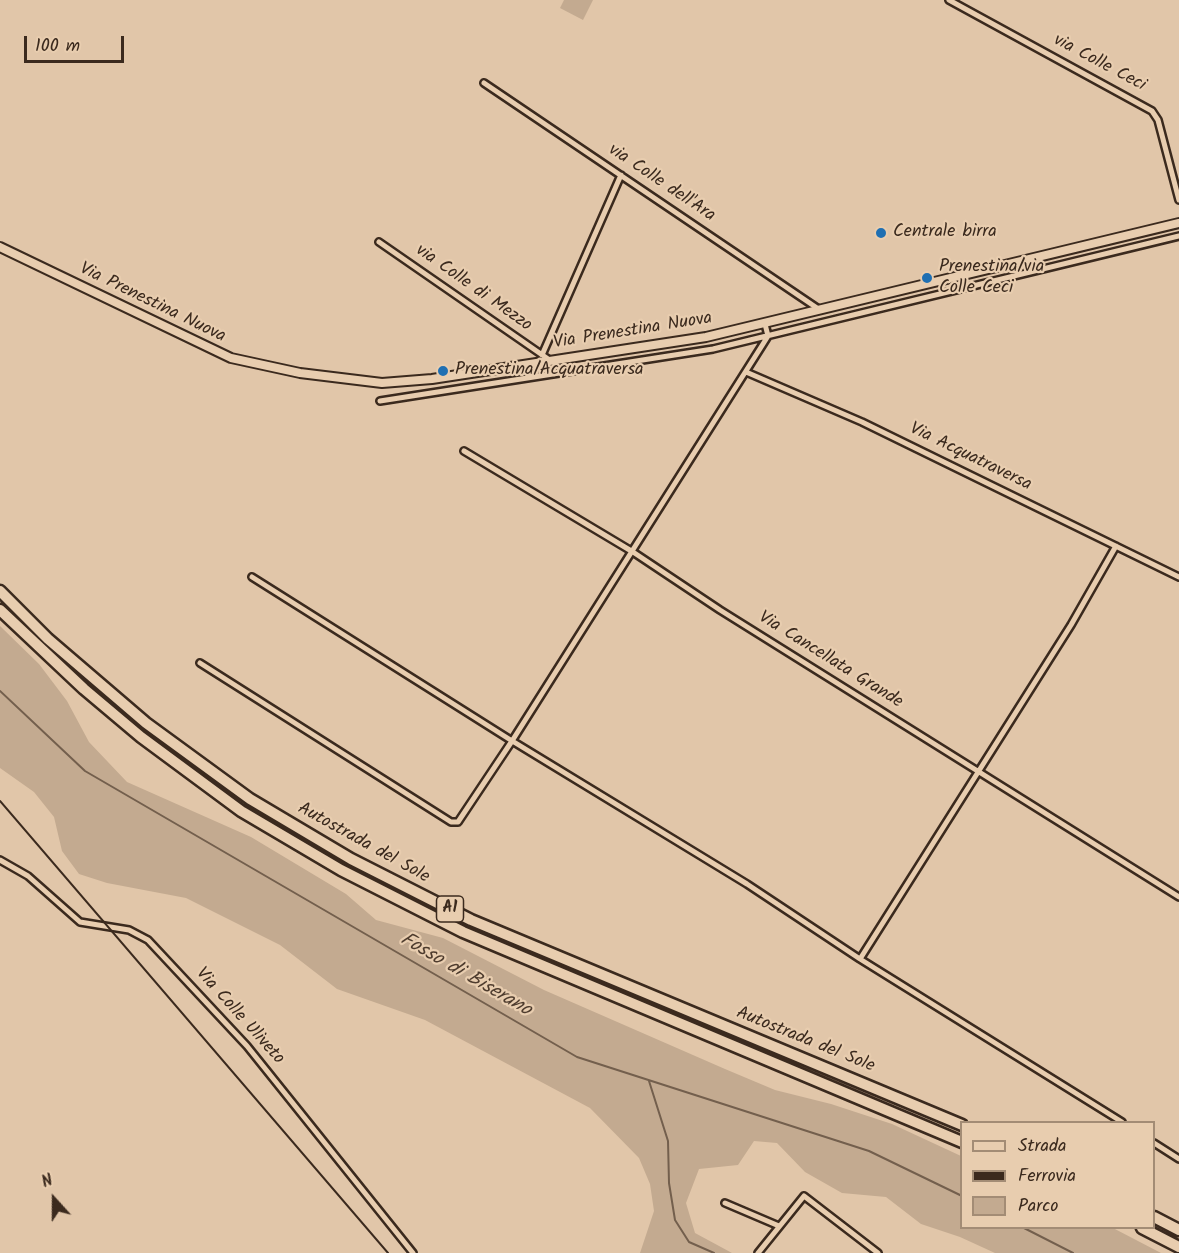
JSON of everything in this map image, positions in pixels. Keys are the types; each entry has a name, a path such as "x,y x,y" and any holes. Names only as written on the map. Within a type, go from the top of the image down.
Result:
{"highway":[{"name":"Autostrada del Sole","path":"0,591 48,639 146,723 250,799 351,859 471,920 960,1124"},
{"name":"Autostrada del Sole","path":"0,610 84,689 150,744 241,811 341,870 463,932 960,1141"},
{"path":"1155,1217 1179,1230"},
{"path":"1146,1229 1179,1247"}],"main road":[{"name":"Via Prenestina Nuova","path":"0,247 217,353 254,364 310,375 382,382 432,379 677,342 765,324 1179,224"}],"street":[{"name":"via Colle Ceci","path":"949,0 1152,111 1158,120 1179,200"},
{"name":"via Colle dell'Ara","path":"484,83 820,310"},
{"path":"542,355 621,176"},
{"path":"380,401 656,360 768,336 1179,236"},
{"name":"via Colle di Mezzo","path":"379,242 551,361"},
{"path":"200,663 453,823 459,821 513,741 746,372 768,336 765,324"},
{"name":"Via Acquatraversa","path":"746,372 862,422 1179,576"},
{"name":"Via Cancellata Grande","path":"464,451 633,552 720,610 1179,897"},
{"path":"860,958 1071,626 1116,546"},
{"path":"252,577 513,741 747,884 860,958 1120,1121"},
{"name":"Via Colle Uliveto","path":"0,860 28,876 80,922 129,930 148,940 247,1046 413,1253"},
{"path":"1155,1144 1179,1159"},
{"path":"758,1253 805,1196 878,1253"},
{"path":"725,1203 779,1226"}],"green space":[{"path":"564,0 593,0 583,20 560,8"},
{"path":"0,626 39,664 67,701 89,742 127,782 251,837 346,894 376,920 443,938 544,990 775,1090 831,1104 892,1124 960,1156 960,1229 1115,1229 1161,1253 995,1253 960,1237 921,1224 886,1197 842,1193 805,1172 777,1143 754,1141 738,1165 699,1169 686,1203 695,1233 732,1253 640,1253 654,1211 650,1184 639,1158 590,1108 425,1020 337,989 280,945 186,898 107,883 79,874 62,851 54,817 34,792 0,768"}],"waterway":[{"name":"Fosso di Biserano","path":"0,691 85,771 577,1057 869,1151 960,1195"},
{"path":"649,1081 668,1141 669,1183 675,1220 689,1242 714,1253"},
{"name":"Fosso di Biserano","path":"1026,1229 1073,1253"}],"railway":[{"path":"0,801 388,1253"}],"place":[{"name":"Centrale birra","path":"881,233"},
{"name":"Prenestina/via Colle Ceci","path":"927,278"},
{"name":"Prenestina/Acquatraversa","path":"443,371"}]}
